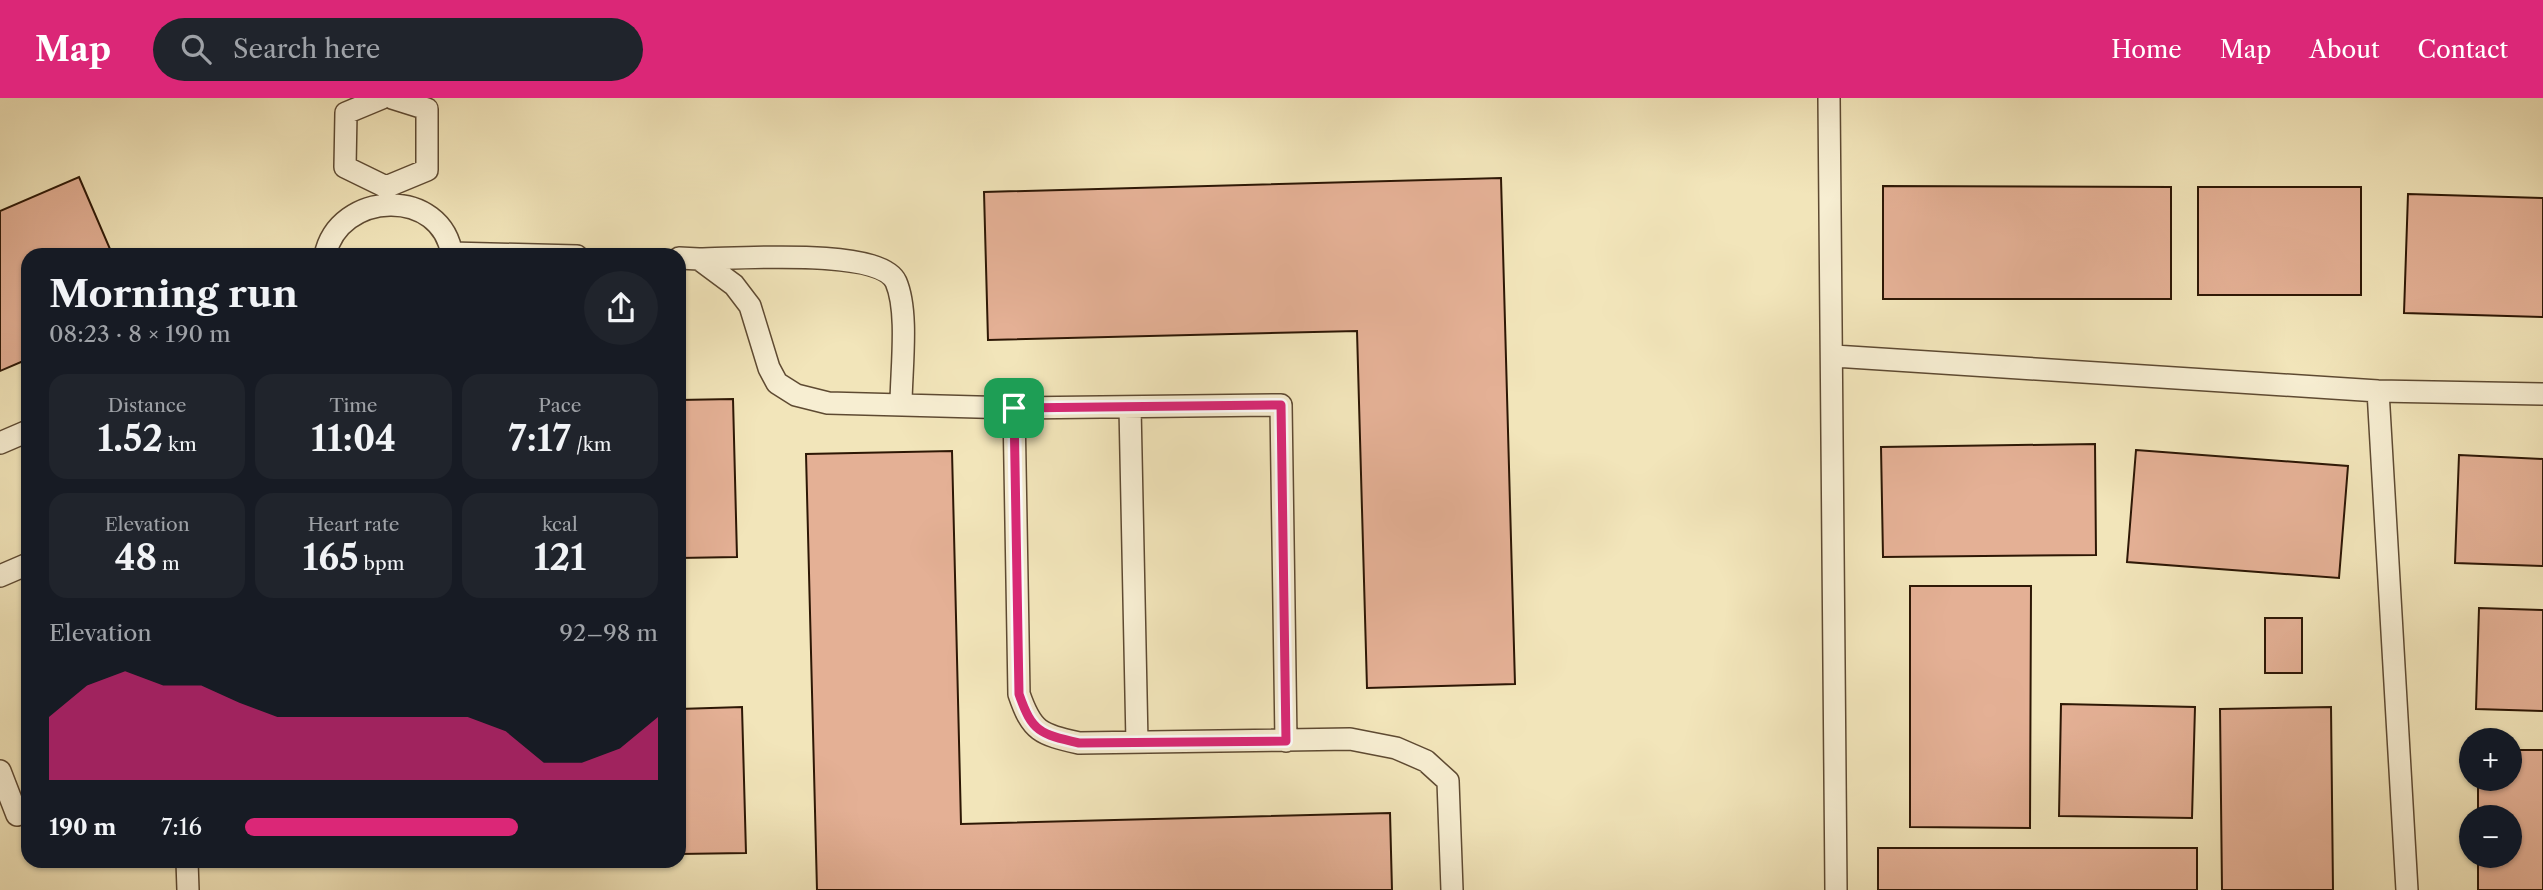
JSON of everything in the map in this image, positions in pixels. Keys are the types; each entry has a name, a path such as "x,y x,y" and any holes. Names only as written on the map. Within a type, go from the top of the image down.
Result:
{"lane":[{"path":"382,98 346,113 345,167 387,195 425,214 441,229 449,248"},
{"path":"328,248 336,229 349,216 427,170 427,109 392,98"},
{"path":"1829,98 1834,356 1836,890"},
{"path":"689,258 843,259 879,267 895,278 901,298 901,405"},
{"path":"689,258 734,285 750,306 769,368 777,383 796,395 828,403 1014,408 1281,405 1286,741"},
{"path":"1834,356 2378,391 2543,394"},
{"path":"2378,391 2407,890"},
{"path":"1130,407 1137,742"},
{"path":"1014,408 1019,694 1028,721 1051,736 1079,743 1350,739 1396,748 1426,761 1448,781 1452,890"},
{"path":"0,443 21,434"},
{"path":"0,576 21,567"},
{"path":"0,771 15,816"},
{"path":"187,868 188,890"}],"building":[{"path":"79,177 110,248 21,248 21,362 0,371 0,211"},
{"path":"1501,178 1515,684 1367,688 1357,331 988,340 984,192"},
{"path":"1883,186 2171,187 2171,299 1883,299"},
{"path":"2198,187 2361,187 2361,295 2198,295"},
{"path":"2408,194 2543,198 2543,317 2404,313"},
{"path":"733,399 737,557 686,558 686,400"},
{"path":"2095,444 2096,555 1883,557 1881,447"},
{"path":"2136,450 2348,466 2339,578 2127,562"},
{"path":"952,451 961,824 1390,813 1392,890 817,890 806,454"},
{"path":"2459,455 2543,459 2543,566 2455,563"},
{"path":"1910,586 2031,586 2030,828 1910,827"},
{"path":"2479,608 2543,610 2543,711 2476,709"},
{"path":"2265,618 2302,618 2302,673 2265,673"},
{"path":"2061,704 2195,707 2192,818 2059,816"},
{"path":"742,707 746,853 686,854 686,709"},
{"path":"2331,707 2333,890 2222,890 2220,709"},
{"path":"2522,750 2543,750 2543,890 2478,890 2478,868 2522,868 2522,805 2478,805 2478,791 2522,791"},
{"path":"1878,848 2197,848 2197,890 1878,890"}],"route":[{"path":"1281,405 1286,741 1079,743 1051,736 1028,721 1019,694 1014,408 1281,405"}]}
